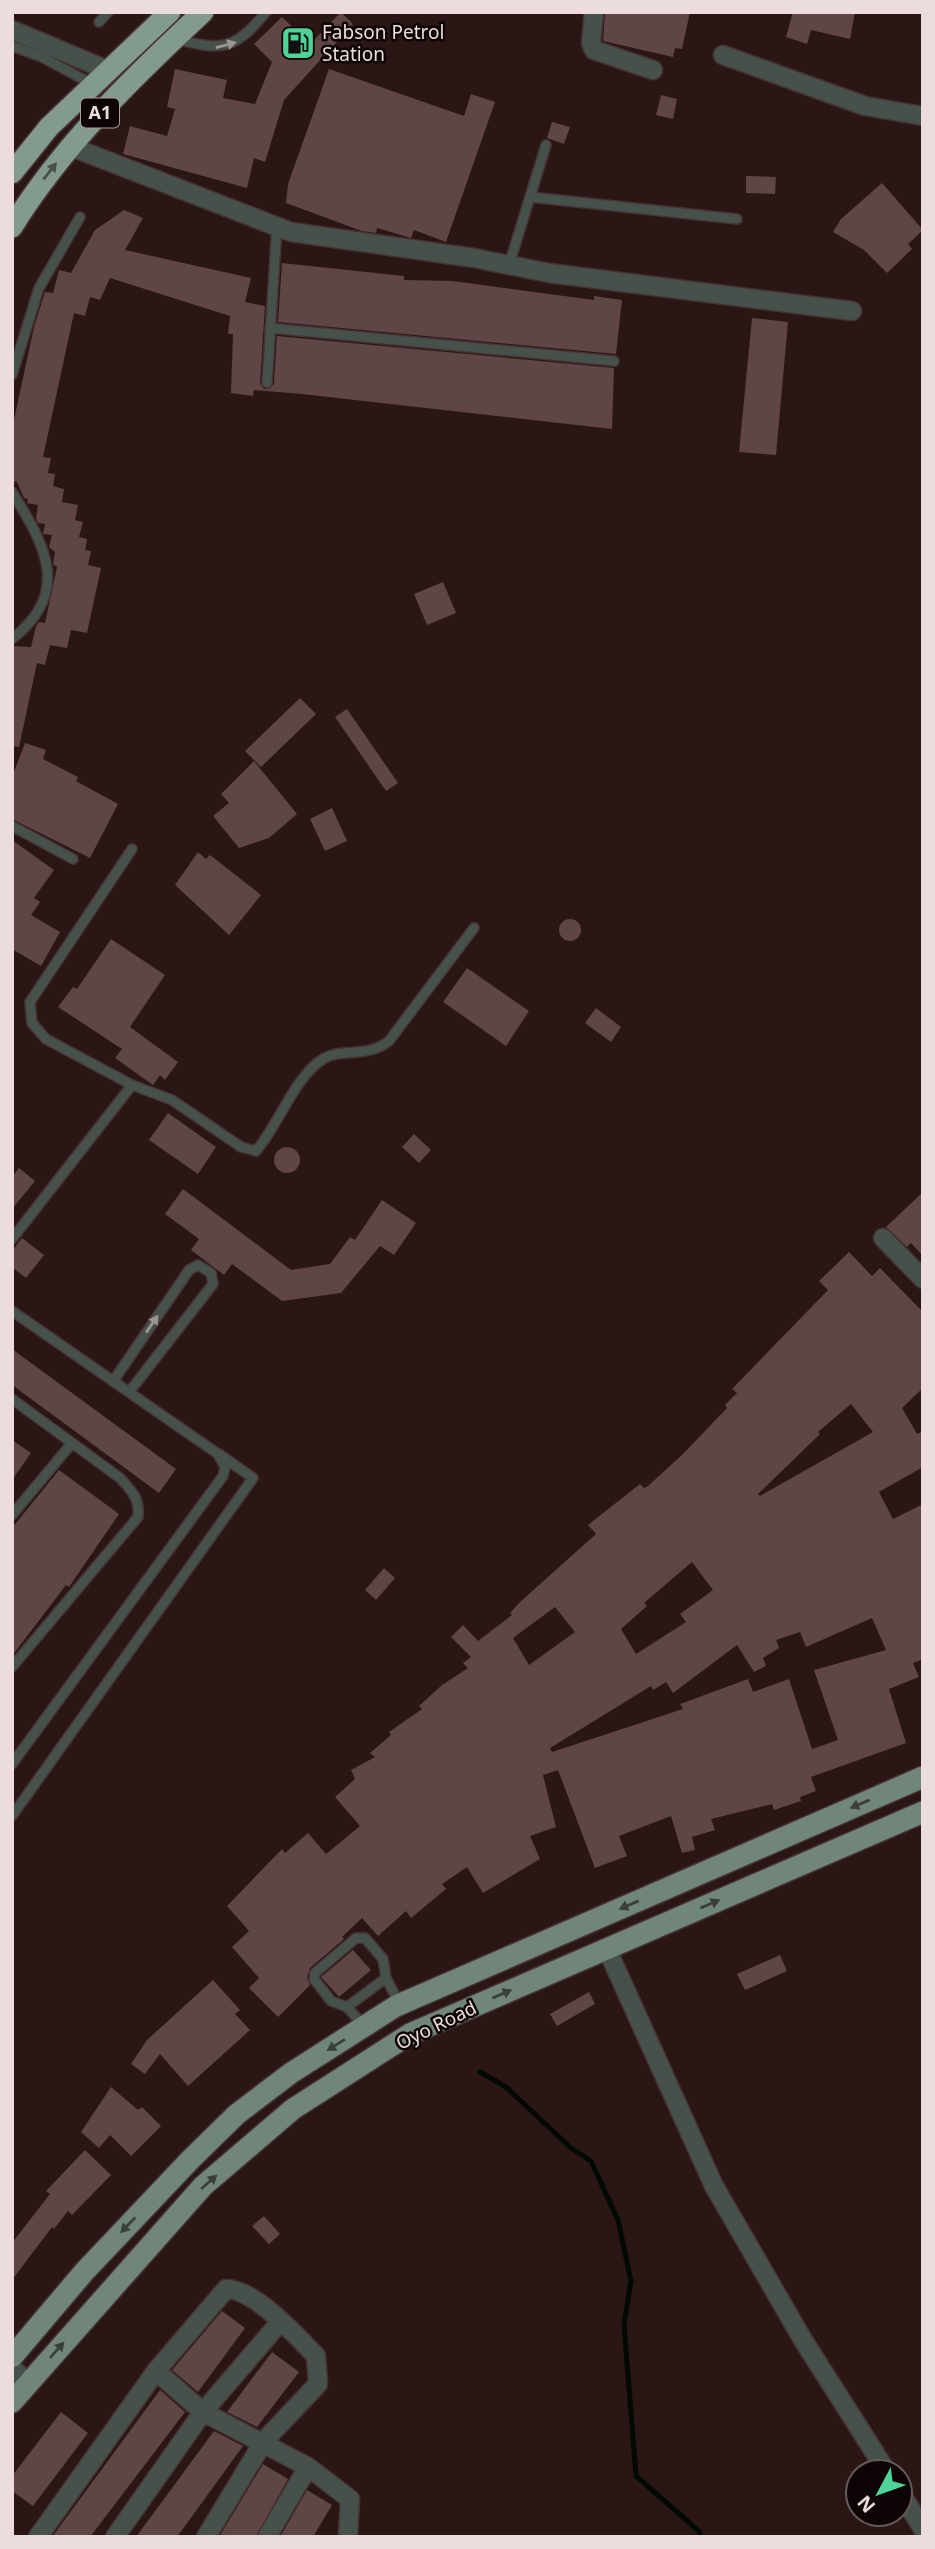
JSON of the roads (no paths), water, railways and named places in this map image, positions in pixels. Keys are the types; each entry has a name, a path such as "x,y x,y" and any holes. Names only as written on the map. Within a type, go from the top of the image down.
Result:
{"highway":[{"name":"A1","path":"12,173 27,150 170,12"},
{"name":"A1","path":"12,227 69,146 203,12"}],"main road":[{"name":"Oyo Road","path":"12,2357 84,2272 237,2114 291,2073 364,2026 400,2004 923,1777"},
{"name":"Oyo Road","path":"12,2402 204,2186 293,2109 410,2034 923,1812"}],"street":[{"path":"594,12 591,43 594,50 653,70"},
{"path":"12,30 100,77"},
{"path":"723,55 865,106 906,116 923,116"},
{"path":"69,146 291,232 549,273 852,310"},
{"path":"883,1238 923,1279"},
{"path":"607,1949 714,2186 803,2340 878,2458"},
{"path":"44,2535 156,2371 226,2290 239,2289 281,2321 316,2356 318,2384 264,2441 206,2537"},
{"path":"115,2537 203,2412 281,2321"},
{"path":"12,2368 28,2383"},
{"path":"156,2371 203,2412 264,2441 308,2467 350,2499 348,2537"},
{"path":"267,2537 308,2467"}],"lane":[{"path":"99,22 108,12"},
{"path":"174,39 211,48 232,46 253,29 266,12"},
{"path":"12,46 100,77"},
{"path":"509,265 545,145"},
{"path":"530,197 737,219"},
{"path":"12,375 39,288 80,217"},
{"path":"267,383 277,226"},
{"path":"270,328 614,361"},
{"path":"12,492 41,540 48,565 45,600 29,625 12,639"},
{"path":"12,826 73,859"},
{"path":"132,849 30,1002 32,1023 46,1039 132,1085 172,1100 253,1152 322,1059 370,1052 389,1041 474,928"},
{"path":"12,1239 132,1085"},
{"path":"114,1380 189,1270 198,1265 211,1273 213,1284 130,1391"},
{"path":"12,1311 253,1478 12,1815"},
{"path":"12,1399 120,1478 135,1495 138,1517 12,1667"},
{"path":"12,1516 72,1443"},
{"path":"12,1764 223,1476 225,1467 218,1454"},
{"path":"364,2026 347,2007 331,2001 314,1979 315,1973 356,1938 365,1938 383,1959 386,1978 400,2004"},
{"path":"347,2007 386,1978"}],"waterway":[{"path":"480,2072 506,2087 571,2148 591,2161 618,2220 631,2281 624,2324 636,2476 700,2532 699,2537"}],"place":[{"name":"Fabson Petrol Station","path":"298,43"}]}
